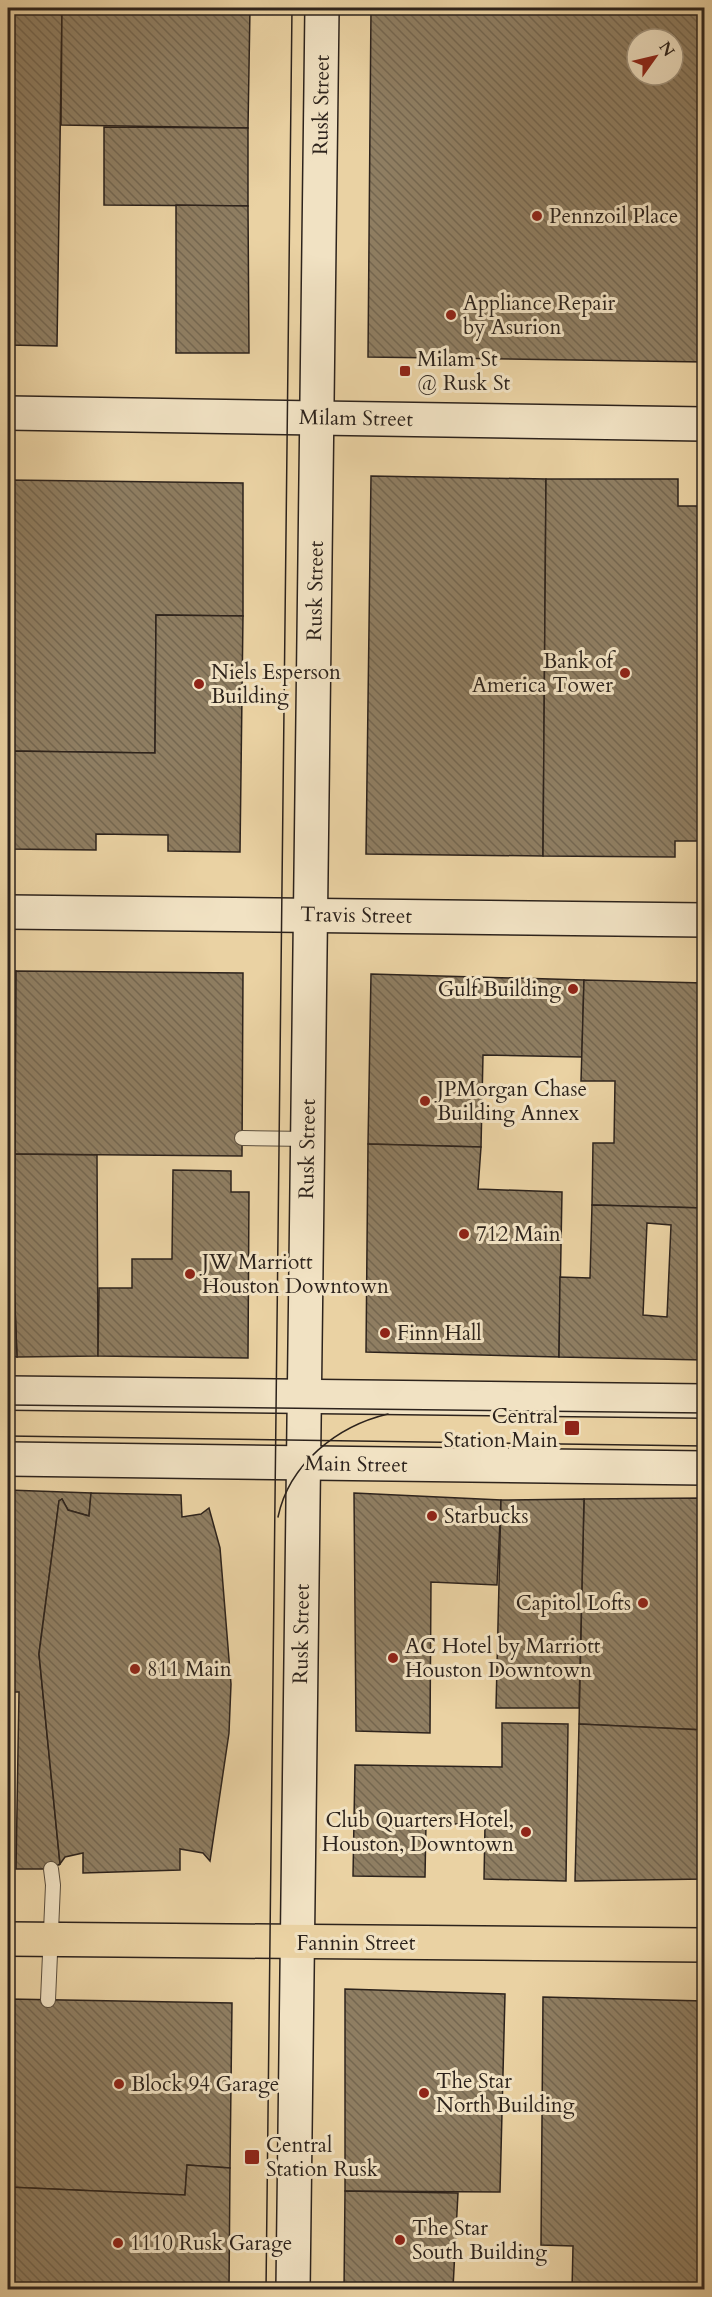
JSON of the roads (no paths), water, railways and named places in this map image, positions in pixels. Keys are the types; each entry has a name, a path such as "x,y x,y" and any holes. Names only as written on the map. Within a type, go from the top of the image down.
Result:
{"main road":[{"name":"Rusk Street","path":"293,2289 322,8"},
{"name":"Milam Street","path":"8,413 705,424"},
{"name":"Travis Street","path":"8,912 705,920"},
{"path":"8,1393 705,1401"},
{"name":"Main Street","path":"8,1459 705,1468"},
{"name":"Fannin Street","path":"8,1938 297,1943 705,1945"}],"lane":[{"path":"242,1138 308,1139"},
{"path":"48,2000 51,1869"}],"tram line":[{"path":"266,2290 292,8"},
{"path":"8,1405 704,1413"},
{"path":"278,1517 293,1480 318,1450 351,1428 388,1414"},
{"path":"8,1436 704,1446"}],"place":[{"name":"Pennzoil Place","path":"537,216"},
{"name":"Appliance Repair by Asurion","path":"451,315"},
{"name":"Milam St @ Rusk St","path":"405,371"},
{"name":"Bank of America Tower","path":"625,673"},
{"name":"Niels Esperson Building","path":"199,684"},
{"name":"Gulf Building","path":"573,989"},
{"name":"JPMorgan Chase Building Annex","path":"425,1101"},
{"name":"712 Main","path":"464,1234"},
{"name":"JW Marriott Houston Downtown","path":"190,1274"},
{"name":"Finn Hall","path":"385,1333"},
{"name":"Central Station Main","path":"572,1428"},
{"name":"Starbucks","path":"432,1516"},
{"name":"Capitol Lofts","path":"643,1603"},
{"name":"AC Hotel by Marriott Houston Downtown","path":"393,1658"},
{"name":"811 Main","path":"135,1669"},
{"name":"Club Quarters Hotel, Houston, Downtown","path":"526,1832"},
{"name":"Block 94 Garage","path":"119,2084"},
{"name":"The Star North Building","path":"424,2093"},
{"name":"Central Station Rusk","path":"252,2157"},
{"name":"The Star South Building","path":"400,2240"},
{"name":"1110 Rusk Garage","path":"118,2243"}]}
